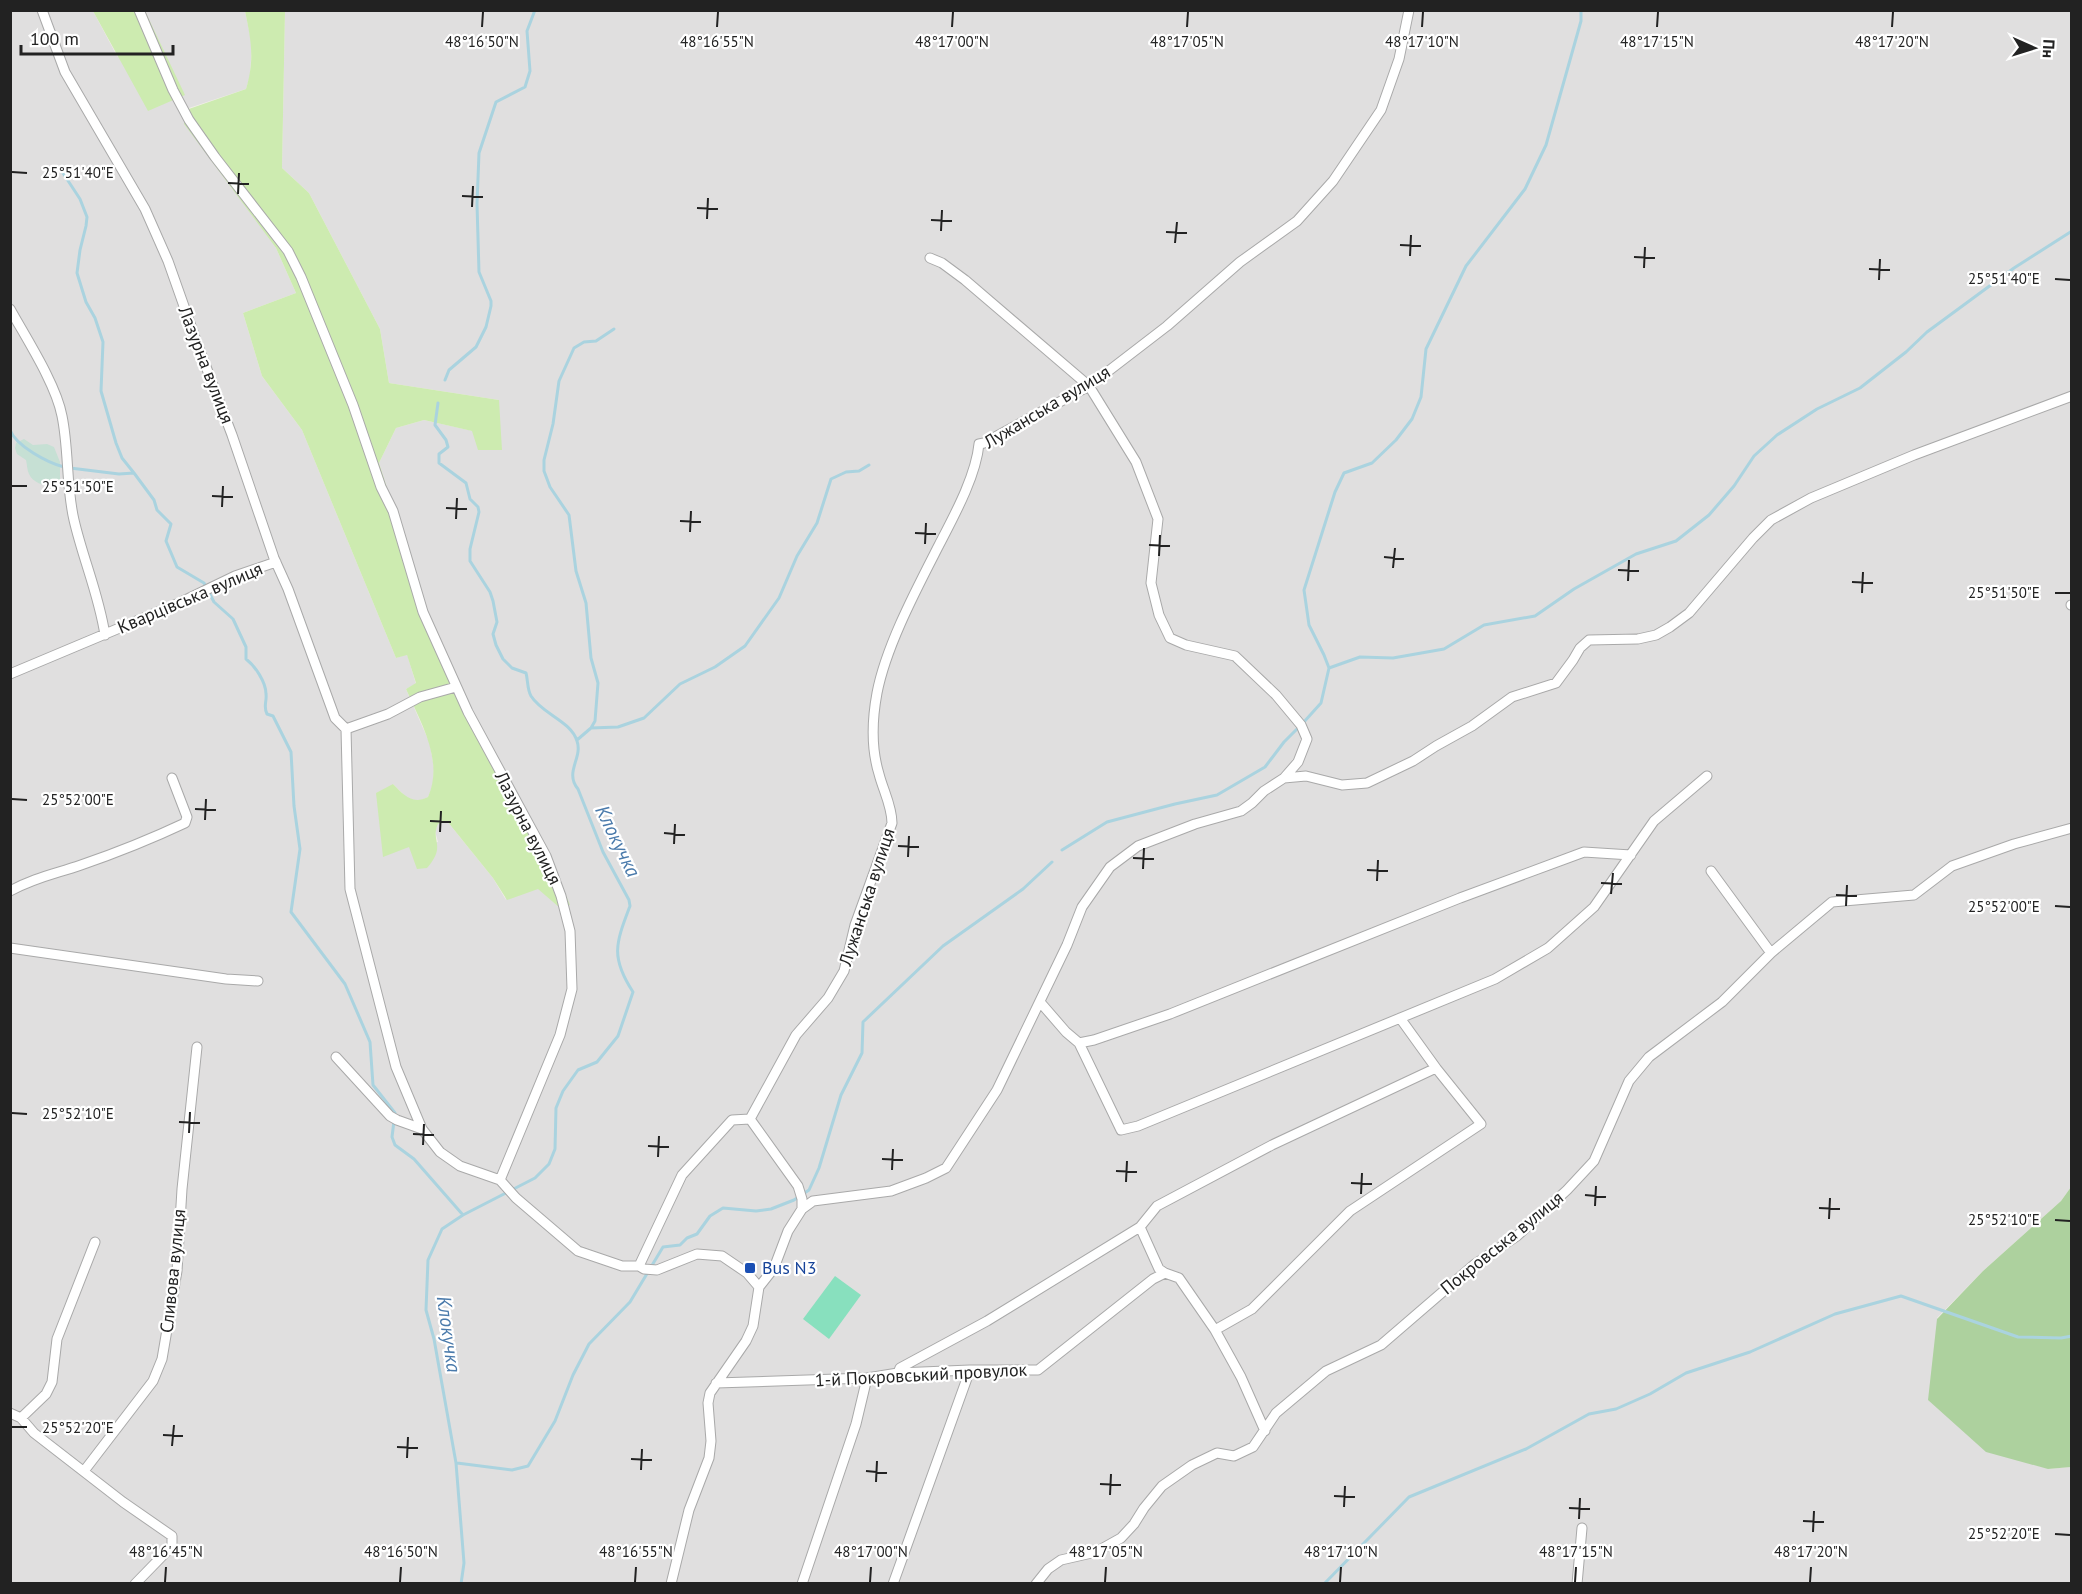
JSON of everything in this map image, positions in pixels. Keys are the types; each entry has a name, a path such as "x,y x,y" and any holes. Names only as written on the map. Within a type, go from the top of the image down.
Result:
{"street":[{"name":"Лазурна вулиця","path":"42,10 65,72 145,209 164,251 329,705 339,724 346,729"},
{"name":"Лазурна вулиця","path":"139,10 173,90 189,120 288,251 298,270 335,359 378,480 393,511 420,605 456,687 550,865 566,913 571,938 572,989 560,1035 500,1180"},
{"name":"Лужанська вулиця","path":"750,1119 796,1035 828,998 844,971 855,925 892,823 874,747 873,723 883,668 899,627 958,507 978,454 979,444 1089,386 1167,326 1240,262 1298,221 1333,181 1381,110 1399,60 1409,10"},
{"path":"802,1204 891,1191 946,1168 997,1090 1067,945 1082,907 1110,867 1138,846 1195,824 1241,811 1264,791 1284,778 1298,762 1307,739 1301,725 1276,694 1235,656 1186,645 1170,638 1159,615 1151,583 1158,519 1136,462 1089,386 965,280 942,263 930,258"},
{"name":"Кварцівська вулиця","path":"10,309 60,406 73,518 98,601 105,635"},
{"path":"1284,778 1306,776 1342,785 1367,783 1413,761 1472,726 1512,697 1556,683 1580,648 1589,640 1638,639 1656,635 1670,627 1689,613 1771,520 1810,498 1914,454 2072,396"},
{"name":"Кварцівська вулиця","path":"10,674 105,635 236,576 276,562"},
{"path":"456,687 420,697 387,714 346,729 350,889 396,1067 422,1129 440,1152 460,1166 500,1180 516,1198 578,1251 622,1266 657,1270 697,1254 722,1256 747,1273 759,1287"},
{"path":"1040,1002 1066,1032 1079,1043 1121,1130 1138,1126 1495,979 1548,948 1594,907 1654,821 1707,776"},
{"path":"10,891 34,879 129,848 184,823 187,817 172,778"},
{"name":"Покровська вулиця","path":"1036,1584 1048,1569 1061,1560 1096,1552 1121,1538 1162,1486 1192,1465 1217,1453 1234,1456 1253,1447 1276,1413 1326,1371 1381,1346 1475,1264 1517,1236 1568,1190 1594,1161 1629,1082 1649,1057 1722,1002 1771,953 1832,902 1914,895 1952,866 2014,844 2072,828"},
{"path":"1079,1043 1170,1014 1460,898 1584,852 1631,855"},
{"path":"1711,871 1771,953"},
{"path":"10,948 226,979 258,981"},
{"path":"1215,1330 1252,1309 1350,1211 1481,1124 1400,1018"},
{"name":"Сливова вулиця","path":"84,1471 153,1381 162,1359 177,1271 181,1200 197,1047"},
{"path":"336,1057 394,1118 422,1129"},
{"path":"898,1373 900,1368 987,1321 1140,1227 1157,1206 1272,1145 1436,1068"},
{"path":"642,1267 682,1175 732,1120 750,1119 798,1186 802,1204 788,1231 774,1268 759,1287 753,1326 746,1341 710,1393 708,1403 711,1441 709,1458 689,1510 671,1584"},
{"path":"1140,1227 1159,1269 1179,1278 1215,1330 1265,1431"},
{"path":"21,1418 46,1394 52,1382 57,1339 95,1242"},
{"name":"1-й Покровський провулок","path":"716,1383 867,1378 898,1373 970,1370 1038,1370 1153,1279 1165,1273"},
{"path":"894,1584 970,1370"},
{"path":"802,1584 856,1424 867,1378"},
{"path":"10,1413 21,1418 34,1433 171,1536 172,1545 135,1584"},
{"path":"1577,1584 1582,1528"}],"shaded area":[{"path":"11,11 93,11 117,56 184,95 145,11 245,11 252,44 250,76 246,89 186,109 276,248 296,293 243,313 262,376 302,430 396,658 407,654 416,684 406,689 430,744 434,768 433,786 428,797 420,801 408,799 393,784 383,856 410,846 438,842 435,831 438,824 447,821 493,878 506,900 469,712 436,640 379,463 396,428 424,420 473,431 499,400 389,383 380,329 309,193 282,168 285,11 2071,11 2071,1187 2061,1201 1983,1271 1937,1318 2048,1469 2071,1467 2071,1583 11,1584"}],"green space":[{"path":"93,11 145,11 185,95 148,111"},
{"path":"245,11 285,11 282,168 309,193 380,329 389,383 499,400 502,450 478,450 472,431 424,420 396,428 379,463 436,640 469,712 544,843 570,905 560,908 538,889 507,900 493,878 447,821 438,824 436,854 427,868 417,869 409,847 383,857 376,793 393,784 409,798 417,800 428,797 432,783 432,756 429,742 406,689 416,683 407,655 396,658 302,430 262,376 243,313 296,293 276,248 184,124 186,110 246,89 251,50"},
{"path":"24,439 33,445 47,444 54,447 60,462 60,485 43,485 31,478 26,460 17,454 15,448 16,443"},
{"path":"2071,1187 2071,1467 2048,1469 1986,1452 1928,1400 1937,1319 1983,1271 2061,1201"},
{"path":"835,1276 861,1295 829,1339 803,1319"}],"waterway":[{"name":"Клокучка","path":"445,380 449,370 476,347 486,327 491,301 479,272 477,204 479,153 496,102 525,87 530,71 527,31 535,10"},
{"path":"1303,723 1321,703 1329,668 1309,625 1304,590 1335,492 1344,473 1372,463 1396,440 1412,419 1421,397 1426,349 1466,266 1525,189 1546,145 1581,21 1581,10"},
{"path":"61,170 80,199 87,217 77,273 86,302 95,318 103,342 101,391 122,458 134,473"},
{"path":"1329,668 1360,657 1393,658 1444,649 1484,625 1535,616 1574,589 1636,554 1676,541 1709,515 1734,486 1754,456 1777,435 1817,409 1860,388 1906,352 1927,332 2014,268 2072,231"},
{"path":"591,728 595,721 598,683 591,658 586,603 576,571 569,515 550,487 544,471 544,460 553,424 559,381 574,348 584,342 596,341 614,329"},
{"name":"Клокучка","path":"438,403 435,425 446,440 448,447 439,454 439,463 466,483 470,499 478,507 470,561 490,592 493,601 497,622 493,634 496,645 503,659 512,668 526,673 531,696 536,702 569,728 577,741 578,753 573,771 574,783 603,852 629,900 630,906 619,940 618,959 633,992 618,1036 597,1062 578,1070 563,1091 556,1108 555,1149 549,1164 535,1178 463,1215 442,1229 428,1260 426,1310 434,1339 456,1463 464,1563 461,1584"},
{"path":"10,430 13,436 33,453 64,467"},
{"path":"577,740 591,728 618,727 644,718 680,684 715,667 745,646 779,598 797,556 817,523 831,479 846,472 859,471 869,465"},
{"path":"70,468 119,474 134,473 154,500 157,510 171,524 166,541 177,567 204,583 214,602 233,619 246,647 246,659 256,670 266,689 267,714 273,716 291,752 294,806 300,849 291,912 345,984 370,1042 373,1085 395,1113 392,1137 395,1145 414,1159 463,1215"},
{"path":"1062,850 1107,822 1217,795 1265,767 1298,728"},
{"path":"457,1463 512,1470 528,1466 555,1421 573,1375 589,1344 630,1302 663,1247 680,1245 687,1238 697,1234 710,1216 723,1208 756,1211 771,1209 794,1200 809,1190 819,1168 841,1095 862,1053 863,1022 943,946 1023,889 1052,862"},
{"path":"1324,1584 1409,1497 1526,1449 1589,1414 1616,1409 1650,1394 1686,1373 1750,1352 1835,1314 1901,1296 2018,1337 2072,1336"}],"place":[{"name":"Bus N3","path":"750,1268"}]}
